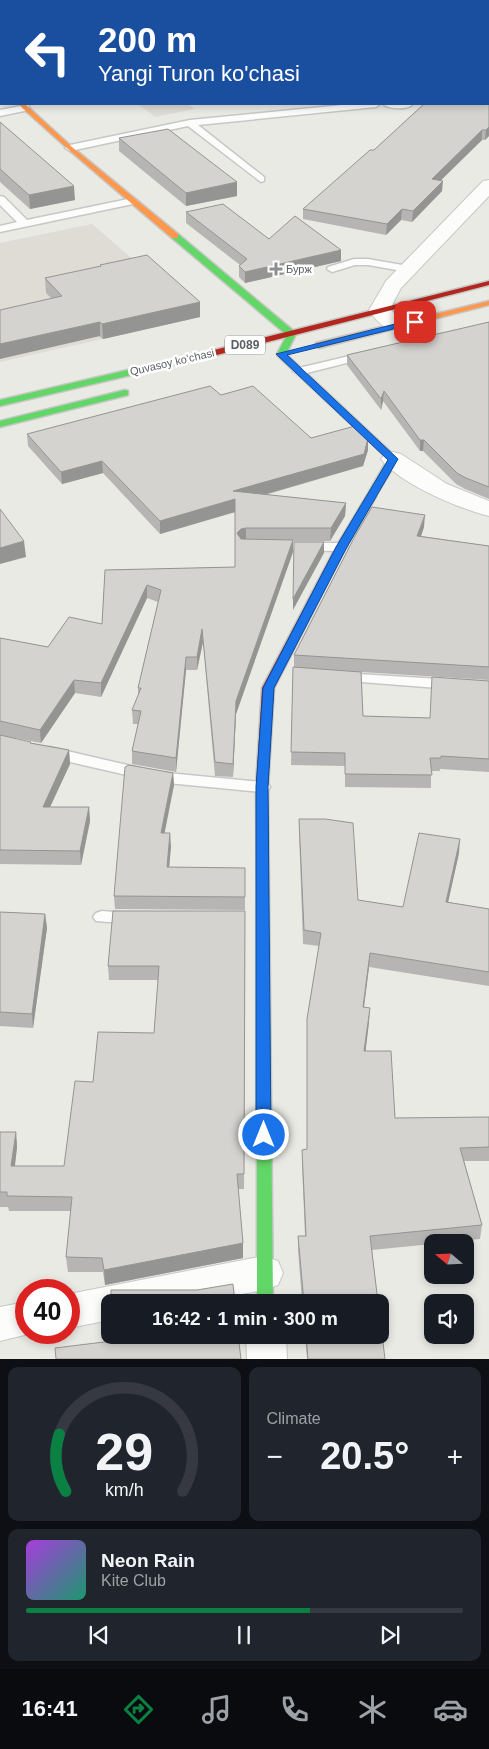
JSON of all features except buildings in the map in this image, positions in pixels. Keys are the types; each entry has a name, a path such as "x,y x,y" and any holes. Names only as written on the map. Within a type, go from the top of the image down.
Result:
{"street":[{"path":"23,106 133,202 292,334 276,356 299,371 394,459 424,482 455,498 489,509"},
{"path":"396,326 379,310 393,285 489,185"},
{"name":"Quvasoy koʻchasi","path":"0,403 292,334 489,283"},
{"name":"D089","path":"276,356 489,303"},
{"name":"Quvasoy koʻchasi","path":"0,424 136,390"},
{"path":"202,1294 264,1288 262,787 268,688 342,547 394,459"},
{"path":"80,1309 101,1305"},
{"path":"0,1324 15,1321"},
{"path":"266,1344 267,1359"}],"lane":[{"path":"70,148 190,123 366,105"},
{"path":"0,112 23,106"},
{"path":"190,123 260,179"},
{"path":"0,199 26,225"},
{"path":"0,229 133,202"},
{"path":"332,269 354,262 368,262 408,270"},
{"path":"299,371 375,353"},
{"path":"256,547 342,547"},
{"path":"275,673 294,674"},
{"path":"324,676 489,687"},
{"path":"36,749 157,777 262,787"},
{"path":"102,917 150,918"},
{"path":"245,918 264,918"}],"shaded area":[{"path":"139,105 189,105 195,109 155,117"},
{"path":"92,224 200,317 0,362 0,243"}],"traffic: fast":[{"path":"175,236 292,334 281,354 393,459 371,497"},
{"path":"0,403 213,353"},
{"path":"0,424 125,393"},
{"path":"263,897 265,1294"}],"traffic: slow":[{"path":"22,105 175,236"},
{"path":"319,345 489,303"}],"traffic: jam":[{"path":"213,353 489,283"},
{"path":"263,897 262,787 268,688 341,547 371,497"}],"place":[{"name":"Бурж","path":"276,269"}],"route":[{"path":"264,1135 262,787 268,688 342,547 394,459 281,354 415,322"}]}
